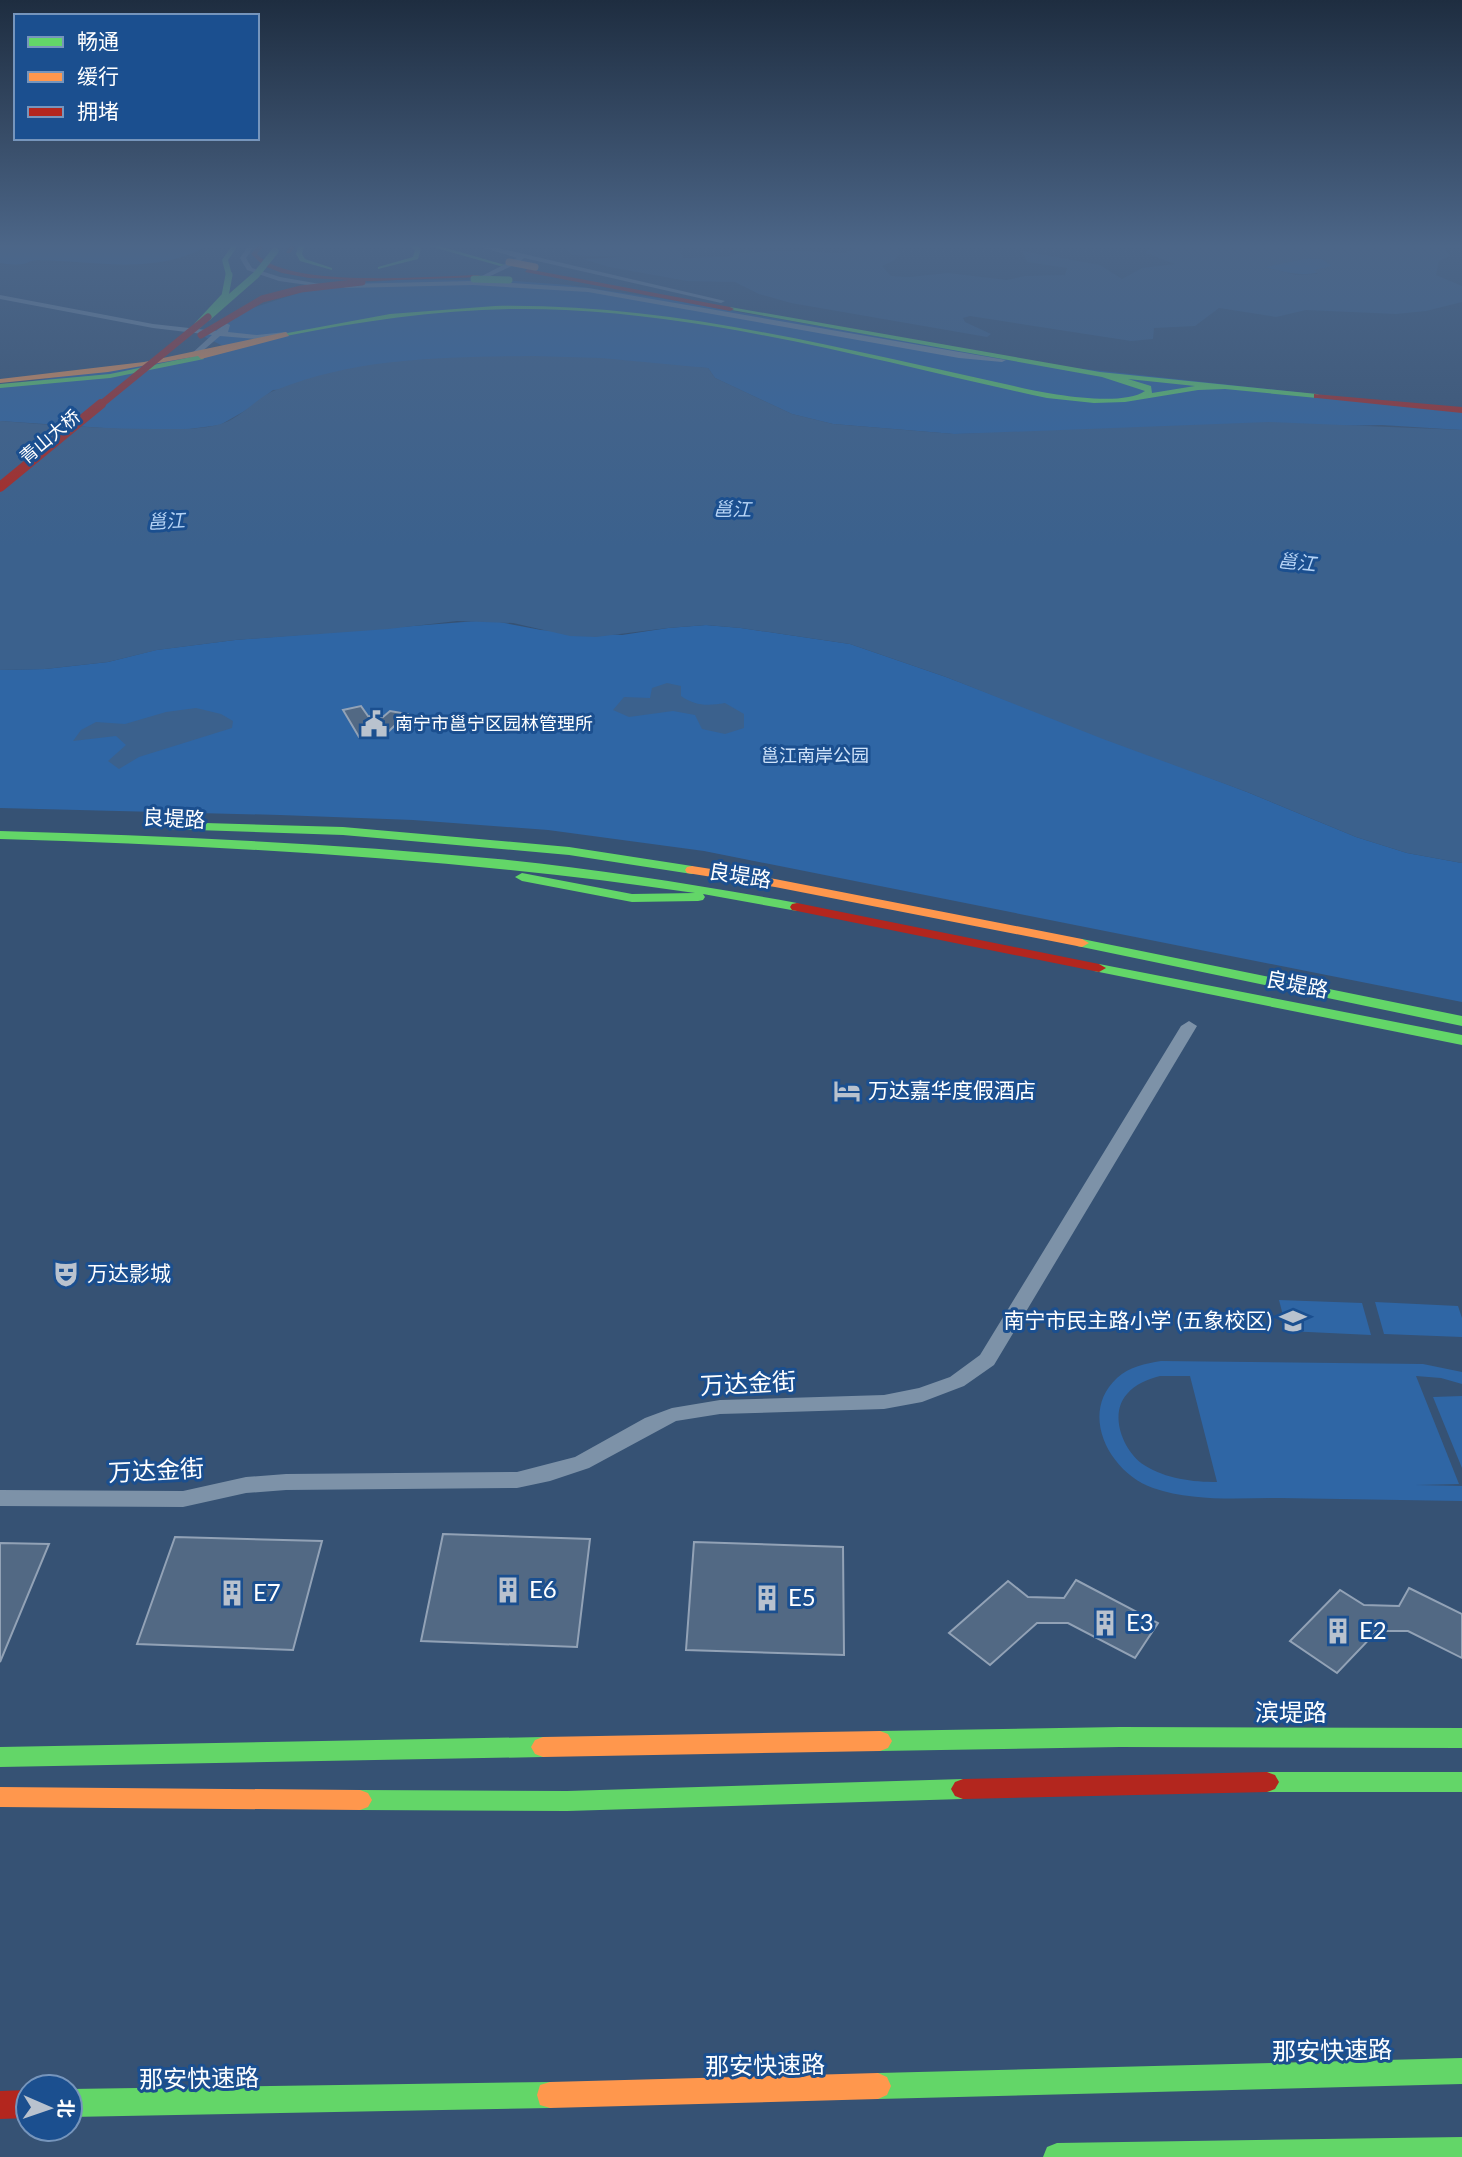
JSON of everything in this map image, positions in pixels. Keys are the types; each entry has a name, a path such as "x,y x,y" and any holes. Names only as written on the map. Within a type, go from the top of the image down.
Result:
{"main road":[{"path":"0,380 59,377 142,367 178,345"},
{"name":"青山大桥","path":"0,488 181,345"},
{"name":"青山大桥","path":"0,504 182,345"},
{"path":"232,351 252,345"},
{"path":"0,386 122,375 189,363 257,345"},
{"path":"798,345 1047,396 1086,400 1150,398 1196,387 1223,387"},
{"path":"929,345 1100,374 1462,407"},
{"path":"954,345 1118,370 1462,407"},
{"path":"1100,374 1148,388 1147,394 1125,400"},
{"name":"良堤路","path":"0,821 343,831 569,851 775,883 1209,968 1462,1021"},
{"name":"良堤路","path":"0,835 159,839 529,866 722,894 1462,1040"},
{"name":"滨堤路","path":"0,1757 1121,1737 1462,1738"},
{"path":"0,1797 567,1801 1186,1782 1462,1782"},
{"name":"那安快速路","path":"84,2104 416,2098 1462,2071"},
{"path":"1057,2157 1462,2151"}],"street":[{"path":"142,367 178,345"},
{"path":"897,345 959,356 1029,363"},
{"name":"万达金街","path":"0,1498 183,1499 247,1486 286,1482 517,1480 549,1475 576,1466 604,1452 642,1427 680,1413 723,1406 828,1405 885,1401 919,1397 949,1387 972,1374 987,1360 1189,1026"}],"green space":[{"path":"220,345 925,345 1029,363 1462,410 1462,430 1382,425 954,434 833,424 792,414 715,378 708,368 665,366 273,390 220,425 189,429 119,429 0,421 0,386 231,350"},
{"name":"邕江南岸公园","path":"489,620 541,630 622,635 706,625 850,644 946,677 1247,792 1356,837 1407,853 1462,863 1462,1002 704,851 548,830 413,820 0,808 0,670 45,669 108,662 156,650 235,640"},
{"path":"1279,1300 1362,1303 1371,1335 1287,1331"},
{"path":"1375,1302 1458,1306 1462,1318 1462,1337 1384,1334"},
{"path":"1161,1361 1423,1364 1462,1372 1462,1384 1441,1378 1416,1376 1459,1484 1416,1485 1462,1486 1462,1501 1217,1498 1184,1495 1153,1488 1124,1470 1112,1456 1100,1425 1100,1408 1106,1392 1122,1374 1132,1368","holes":["1160,1376 1190,1376 1217,1482 1180,1479 1152,1470 1130,1451 1121,1432 1121,1403 1134,1387"]},
{"path":"1462,1396 1462,1468 1433,1397"}],"water":[{"name":"邕江","path":"435,358 601,358 708,368 715,378 792,414 833,424 954,434 1269,422 1462,430 1462,863 1407,853 1356,837 1247,792 946,677 850,644 741,628 706,625 596,637 570,636 513,623 457,621 235,640 157,650 108,662 45,669 0,670 0,421 115,428 202,428 233,419 276,390 338,371"},
{"path":"667,683 681,686 681,696 691,702 707,705 725,703 744,714 744,728 725,734 702,729 695,715 673,711 629,717 613,710 624,697 650,698 652,688"},
{"path":"196,708 221,714 233,721 232,728 139,757 119,769 108,761 126,745 116,736 73,741 81,730 96,722 125,724 166,712"}],"building":[{"name":"南宁市邕宁区园林管理所","path":"361,706 368,716 383,717 390,711 407,714 389,731 359,737 343,710"},
{"name":"E6","path":"443,1534 590,1539 577,1647 421,1641"},
{"name":"E7","path":"175,1537 322,1541 293,1650 137,1644"},
{"name":"E5","path":"694,1542 843,1547 844,1655 686,1650"},
{"path":"0,1543 49,1544 0,1662"},
{"name":"E3","path":"1076,1580 1158,1623 1135,1658 1068,1623 1037,1623 990,1665 949,1633 1008,1581 1028,1597 1064,1598"},
{"name":"E2","path":"1409,1588 1462,1614 1462,1658 1408,1631 1377,1631 1337,1673 1290,1641 1340,1590 1364,1605 1399,1606"}],"traffic: fast":[{"path":"815,345 1047,396 1094,401 1125,400"},
{"path":"933,345 1100,374 1317,396"},
{"path":"0,386 110,376 201,357"},
{"path":"1102,374 1148,388 1149,392 1144,396 1125,400 1198,388 1223,387"},
{"path":"172,826 343,831 569,851 692,870"},
{"path":"0,835 300,847 500,863 698,889 797,907"},
{"path":"522,877 632,898 698,897"},
{"path":"1082,943 1462,1021"},
{"path":"1099,968 1462,1040"},
{"path":"880,1741 1120,1737 1462,1738"},
{"path":"0,1757 543,1747"},
{"path":"1267,1782 1462,1782"},
{"path":"360,1800 567,1801 963,1789"},
{"path":"878,2086 1462,2071"},
{"path":"84,2103 550,2095"},
{"path":"1057,2157 1462,2151"}],"traffic: slow":[{"path":"0,381 144,364 239,345"},
{"path":"201,357 247,345"},
{"path":"692,870 775,883 1082,943"},
{"path":"543,1747 880,1741"},
{"path":"0,1797 360,1800"},
{"path":"550,2095 878,2086"}],"traffic: jam":[{"path":"0,487 174,345"},
{"path":"1317,396 1462,410"},
{"path":"797,907 1099,968"},
{"path":"963,1789 1267,1782"},
{"path":"0,2105 14,2104"}],"place":[{"name":"南宁市邕宁区园林管理所","path":"374,724"},
{"name":"万达嘉华度假酒店","path":"847,1091"},
{"name":"万达影城","path":"66,1274"},
{"name":"南宁市民主路小学 (五象校区)","path":"1293,1321"},
{"name":"E6","path":"508,1590"},
{"name":"E7","path":"232,1593"},
{"name":"E5","path":"767,1598"},
{"name":"E3","path":"1105,1623"},
{"name":"E2","path":"1338,1631"}]}
